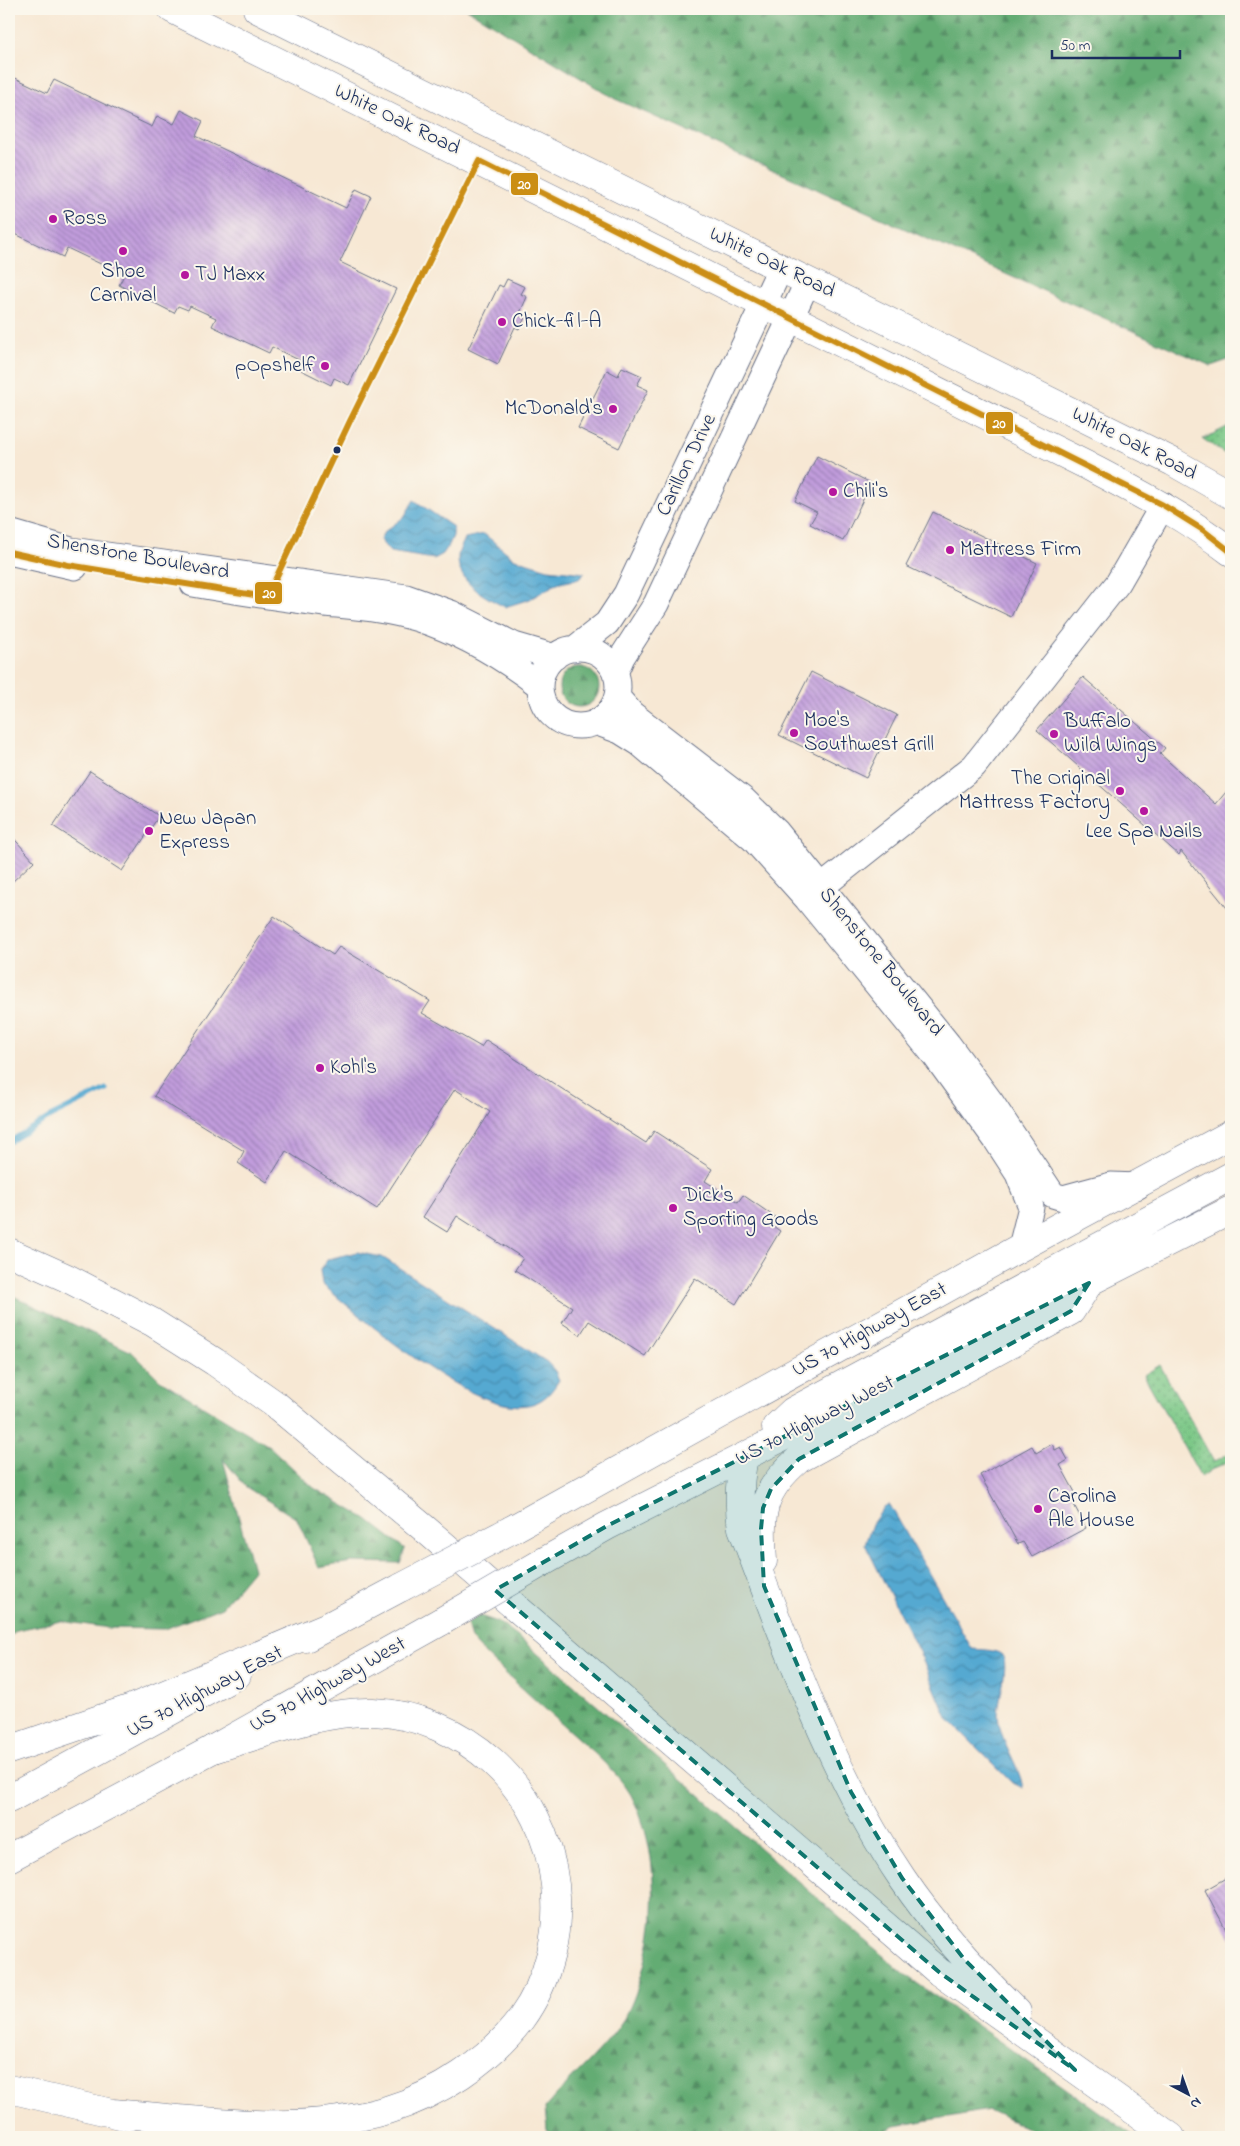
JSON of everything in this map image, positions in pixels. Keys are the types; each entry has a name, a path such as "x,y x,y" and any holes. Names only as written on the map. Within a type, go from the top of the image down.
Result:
{"main road":[{"name":"White Oak Road","path":"172,9 1163,505 1203,530 1231,552"},
{"name":"White Oak Road","path":"257,9 1173,462 1231,495"},
{"name":"US 70 Highway East","path":"9,1799 326,1627 511,1530 1021,1247 1138,1186 1231,1134"},
{"path":"1075,2070 964,1959 902,1878 851,1792 828,1746 742,1528 738,1501 739,1481 744,1457 793,1411 1231,1176"},
{"name":"US 70 Highway West","path":"213,1749 442,1621 606,1526 1231,1210"},
{"path":"9,1252 67,1278 152,1322 276,1405 425,1529 939,1972 1171,2137"},
{"path":"764,1586 761,1529 763,1508 771,1489 783,1472 799,1459 1071,1311 1089,1283"},
{"path":"9,1750 132,1708 326,1627"},
{"path":"9,1858 213,1749 326,1716 372,1712 411,1717 435,1725 481,1751 522,1793 545,1837 556,1885 553,1940 547,1966 536,1993 520,2020 476,2063 449,2083 419,2098 387,2110 347,2120 307,2124 256,2124 112,2113"},
{"path":"9,2088 112,2113 234,2137"}],"street":[{"name":"Carillon Drive","path":"565,653 607,623 626,594 781,267"},
{"name":"Carillon Drive","path":"616,685 622,657 656,604 808,280"},
{"path":"814,893 974,766 1118,583 1163,505"},
{"name":"Shenstone Boulevard","path":"9,532 80,551 406,596 450,613 514,645 565,653"},
{"name":"Shenstone Boulevard","path":"9,552 86,568 268,597 371,609 417,618 443,628 510,662 540,686"},
{"path":"565,653 598,653 609,662 616,685 610,711 598,724 575,726 559,721 544,704 540,686 546,666 565,653"},
{"name":"Shenstone Boulevard","path":"616,685 650,729 744,800 777,832 814,893 946,1070 1018,1174 1031,1206 1021,1247"},
{"name":"Shenstone Boulevard","path":"598,724 620,731 639,743 736,823 814,893 948,1044 991,1102 1053,1195 1064,1198 1111,1185 1138,1186"}],"highlighted area":[{"path":"1089,1283 1071,1311 799,1459 771,1489 763,1508 761,1529 764,1586 851,1792 902,1878 964,1959 1075,2070 939,1972 495,1590 607,1526"}],"green space":[{"path":"467,9 1231,9 1231,359 1211,366 615,99"},
{"path":"1231,425 1231,458 1203,439"},
{"path":"583,667 590,670 596,676 599,687 598,695 590,704 583,707 575,707 568,704 560,695 559,683 562,676 571,668"},
{"path":"9,1294 132,1352 160,1380 269,1446 314,1488 367,1519 405,1549 400,1563 351,1562 319,1568 297,1519 246,1487 223,1459 253,1570 222,1607 165,1629 109,1628 61,1621 17,1630 9,1637"},
{"path":"1160,1365 1214,1462 1229,1453 1231,1461 1214,1468 1201,1477 1144,1375"},
{"path":"480,1616 498,1622 522,1640 904,1974 1135,2137 1045,2137 989,2110 895,2126 873,2137 557,2137 547,2130 545,2108 597,2053 617,2029 630,2007 644,1966 650,1937 653,1897 652,1867 643,1823 626,1787 597,1755 487,1656 471,1639 467,1623"}],"water":[{"path":"414,500 453,527 453,536 449,545 443,554 434,559 390,552 380,540 384,532 404,517"},
{"path":"484,534 515,559 548,569 585,573 579,579 556,584 530,599 505,607 481,594 467,582 459,566 458,555 465,538"},
{"path":"357,1252 382,1257 547,1362 555,1371 559,1380 557,1384 549,1394 535,1403 512,1405 485,1398 454,1384 423,1364 365,1320 322,1284 320,1270 328,1259"},
{"path":"890,1505 972,1649 996,1652 1002,1655 1004,1659 1005,1666 998,1709 999,1725 1018,1770 1023,1788 1011,1782 947,1718 922,1658 865,1544 872,1524 885,1506"}],"building":[{"path":"9,75 47,93 54,80 152,127 157,116 174,124 181,110 203,121 196,136 346,208 356,189 371,196 340,262 396,289 349,385 334,378 331,385 301,370 305,363 272,347 269,353 212,326 216,318 190,306 188,310 178,306 174,313 119,285 124,275 67,248 63,257 9,231"},
{"name":"Chick-fil-A","path":"507,279 525,287 521,294 527,297 519,315 525,318 519,329 515,327 498,364 468,349 499,285 503,287"},
{"name":"McDonald's","path":"622,367 642,376 637,385 648,390 619,448 578,428 607,370 618,376"},
{"name":"Chili's","path":"817,456 871,483 843,541 810,524 817,512 795,501"},
{"path":"933,512 1037,563 1011,617 906,566"},
{"path":"811,672 897,715 866,778 779,735"},
{"path":"1083,677 1165,748 1160,754 1216,804 1231,786 1231,913 1181,851 1179,855 1037,730"},
{"path":"90,771 159,816 122,871 53,826"},
{"path":"9,833 34,861 9,885"},
{"path":"274,916 333,955 339,947 430,1001 422,1013 481,1047 486,1040 646,1143 654,1131 712,1169 705,1181 738,1202 743,1195 775,1217 770,1224 780,1231 736,1304 695,1278 645,1356 589,1321 580,1335 562,1323 572,1307 515,1270 523,1258 457,1216 447,1232 423,1217 490,1112 455,1089 377,1209 286,1151 267,1182 238,1163 244,1151 154,1096"},
{"name":"Carolina Ale House","path":"1052,1444 1055,1450 1061,1447 1068,1460 1060,1465 1076,1494 1070,1497 1086,1528 1032,1557 1023,1542 1018,1544 980,1475 1032,1446 1036,1453"},
{"path":"1231,1875 1231,1939 1205,1890"}],"waterway":[{"path":"9,1142 50,1117 106,1089"}],"transit line":[{"name":"20","path":"9,552 68,565 267,597 350,421 479,161 1163,505 1203,530 1231,552"}],"place":[{"name":"Ross","path":"53,219"},
{"name":"Shoe Carnival","path":"123,251"},
{"name":"TJ Maxx","path":"185,275"},
{"name":"Chick-fil-A","path":"502,322"},
{"name":"pOpshelf","path":"325,366"},
{"name":"McDonald's","path":"613,409"},
{"name":"Chili's","path":"833,492"},
{"name":"Mattress Firm","path":"950,550"},
{"name":"Moe's Southwest Grill","path":"794,733"},
{"name":"Buffalo Wild Wings","path":"1054,734"},
{"name":"The Original Mattress Factory","path":"1120,791"},
{"name":"Lee Spa Nails","path":"1144,811"},
{"name":"New Japan Express","path":"149,831"},
{"name":"Kohl's","path":"320,1068"},
{"name":"Dick's Sporting Goods","path":"673,1208"},
{"name":"Carolina Ale House","path":"1038,1509"}]}
